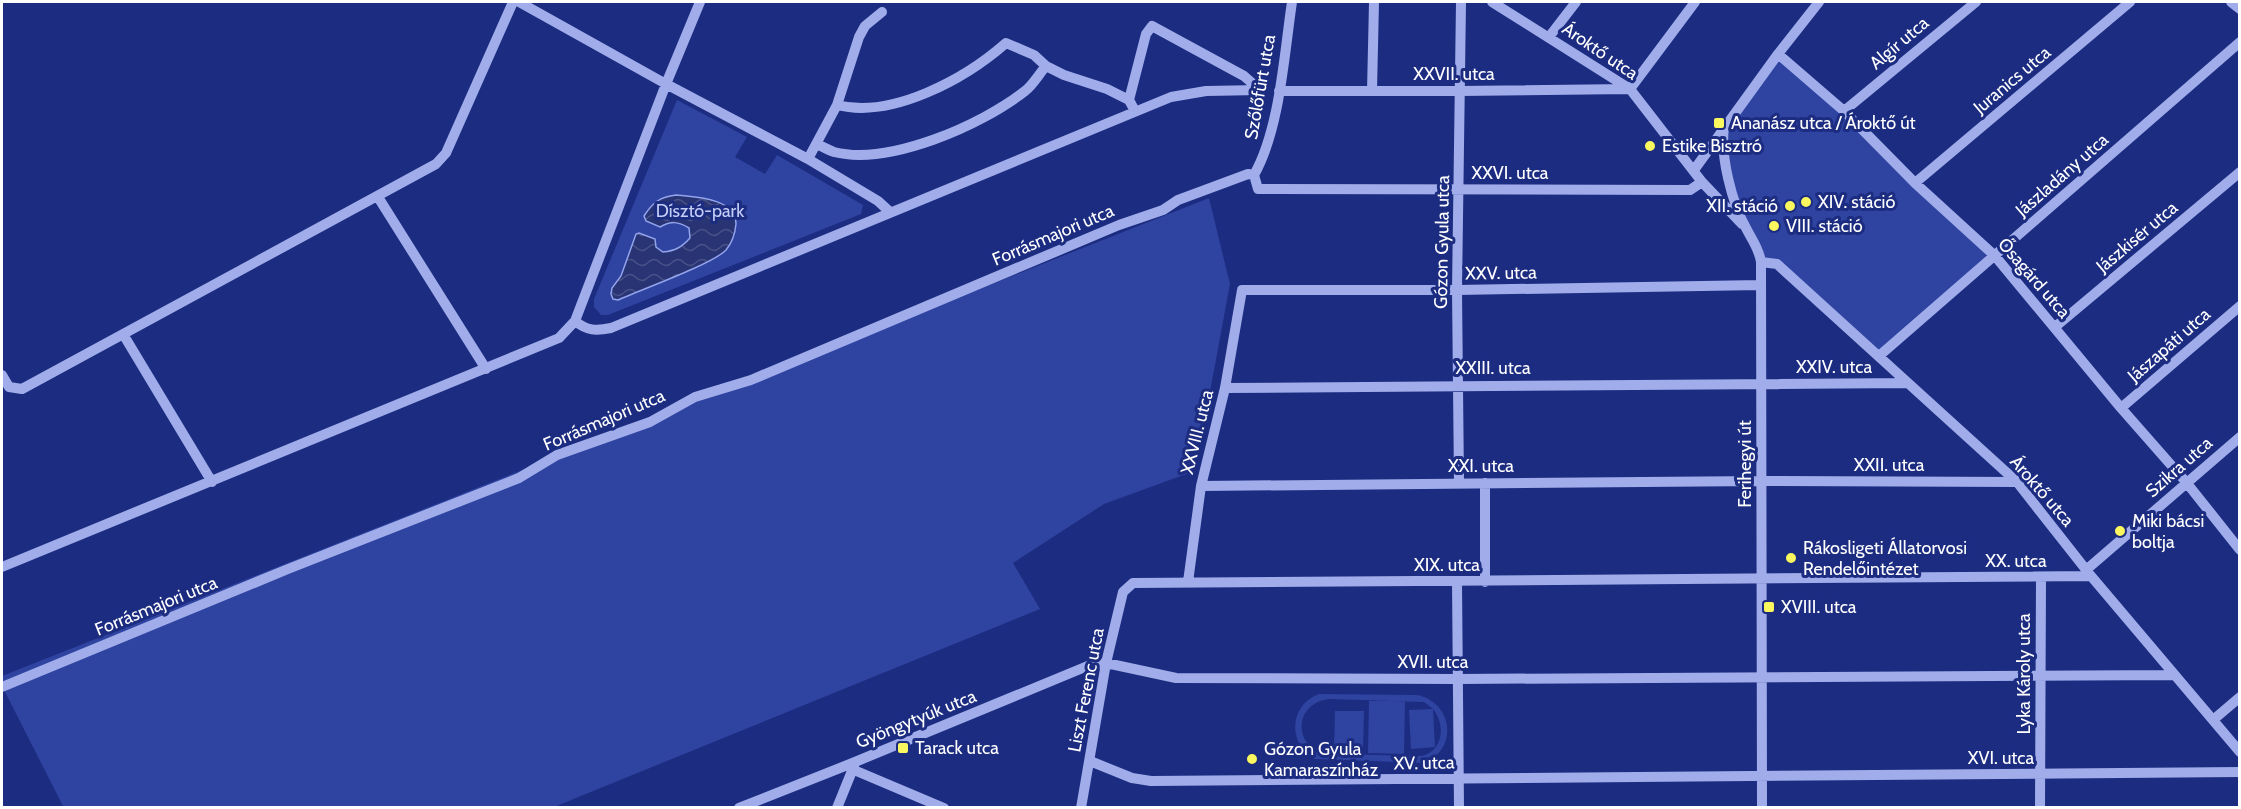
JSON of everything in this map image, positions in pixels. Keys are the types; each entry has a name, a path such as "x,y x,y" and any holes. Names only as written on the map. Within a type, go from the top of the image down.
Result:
{"street":[{"path":"2,375 9,387 22,389 436,164 446,153 513,2"},
{"path":"519,2 666,84 808,159 878,201 890,212"},
{"path":"2,567 559,339 575,321 700,2"},
{"name":"Szőlőfürt utca","path":"1254,175 1264,156 1279,91 1292,2"},
{"path":"1372,91 1374,2"},
{"name":"Gózon Gyula utca","path":"1459,483 1457,290 1461,2"},
{"name":"Ároktő utca","path":"1492,2 1630,89 1702,182 1745,227"},
{"path":"1549,37 1576,2"},
{"path":"1630,89 1695,2"},
{"path":"1694,170 1778,54 1819,2"},
{"name":"Algír utca","path":"1844,111 1976,2"},
{"name":"Juranics utca","path":"1915,183 2130,2"},
{"path":"2231,2 2240,9"},
{"path":"808,159 837,105 855,57 859,37 865,26 882,12"},
{"path":"575,321 584,328 596,331 611,328 1171,97 1206,91 1260,90 1244,76 1152,26 1146,34 1129,100"},
{"name":"Jászladány utca","path":"1879,356 2240,42"},
{"path":"837,105 854,109 894,104 967,72 1006,43 1034,56 1046,66 1064,75 1107,88 1129,100 1135,111"},
{"name":"Ősagárd utca","path":"1778,54 1844,111 1915,183 1995,256 2121,408 2186,482 2240,550"},
{"path":"817,144 834,152 855,153 882,153 917,145 955,131 1000,108 1027,90 1046,66"},
{"name":"XXVII. utca","path":"1279,91 1460,92 1630,89"},
{"name":"Ferihegyi út","path":"1724,127 1722,149 1736,203 1745,227 1759,252 1761,262 1762,807"},
{"name":"Jászkisér utca","path":"2055,327 2240,172"},
{"name":"Forrásmajori utca","path":"2,687 288,569 519,478 557,455 650,422 695,397 751,380 1119,225 1163,210 1178,200 1248,174 1254,175"},
{"name":"XXVI. utca","path":"1254,175 1258,189 1690,190 1702,182"},
{"path":"378,197 486,369"},
{"name":"Ároktő utca","path":"1761,262 1777,264 2017,482 2089,573 2240,752"},
{"name":"XXV. utca","path":"1242,290 1457,290 1761,285"},
{"name":"XXVIII. utca","path":"1188,582 1201,486 1225,388 1242,290"},
{"name":"Jászapáti utca","path":"2121,408 2240,306"},
{"path":"123,334 212,482"},
{"name":"XXIV. utca","path":"1761,383 1908,383"},
{"name":"XXIII. utca","path":"1225,388 1761,383"},
{"name":"Szikra utca","path":"2089,573 2186,482 2240,437"},
{"name":"XXII. utca","path":"1761,481 2017,482"},
{"name":"XXI. utca","path":"1201,486 1761,481"},
{"path":"1485,483 1485,582"},
{"name":"XX. utca","path":"1761,578 2040,578 2089,573"},
{"name":"XIX. utca","path":"1133,583 1485,582 1761,578"},
{"name":"Lyka Károly utca","path":"2040,578 2040,807"},
{"path":"1457,582 1459,807"},
{"name":"Liszt Ferenc utca","path":"1081,807 1106,663 1123,592 1133,583"},
{"name":"XVII. utca","path":"1106,663 1176,678 1761,677"},
{"name":"Gyöngytyúk utca","path":"739,807 854,766 1090,665 1106,663"},
{"path":"1761,677 2175,675"},
{"path":"2213,720 2240,697"},
{"name":"XV. utca","path":"1090,761 1132,778 1151,781 1762,777"},
{"path":"837,807 854,766 944,807"},
{"name":"XVI. utca","path":"1762,777 2240,772"}],"green space":[{"path":"1778,54 1995,256 1879,356 1777,265 1761,262 1745,227 1722,139"},
{"name":"Dísztó-park","path":"677,100 747,137 735,157 765,174 777,155 863,205 861,214 608,315 601,315 594,307 594,299"},
{"path":"1209,198 1230,284 1209,397 1189,473 1104,504 1013,563 1040,609 554,807 64,808 2,686 2,676"},
{"path":"1319,694 1417,695 1429,699 1438,707 1447,726 1447,737 1443,747 1424,763 1315,759 1300,744 1295,725 1297,715 1309,699","holes":["1329,699 1424,702 1437,715 1441,730 1438,743 1434,749 1422,756 1329,754 1317,751 1309,745 1302,727 1303,718 1308,709"]},
{"path":"1369,701 1405,701 1404,754 1368,753"},
{"path":"1433,709 1435,747 1411,749 1409,710"},
{"path":"1335,711 1364,711 1363,749 1334,749"}],"water":[{"path":"676,195 713,200 729,209 734,215 736,224 730,244 719,256 707,262 618,300 613,299 612,288 621,276 636,234 655,239 656,247 663,252 678,248 690,238 689,228 685,226 674,223 660,227 646,221 644,216 657,201"}],"place":[{"name":"Ananász utca / Ároktő út","path":"1719,123"},
{"name":"Estike Bisztró","path":"1650,146"},
{"name":"XIV. stáció","path":"1806,202"},
{"name":"XII. stáció","path":"1790,206"},
{"name":"VIII. stáció","path":"1774,226"},
{"name":"Miki bácsi boltja","path":"2120,531"},
{"name":"Rákosligeti Állatorvosi Rendelőintézet","path":"1791,558"},
{"name":"XVIII. utca","path":"1769,607"},
{"name":"Tarack utca","path":"903,748"},
{"name":"Gózon Gyula Kamaraszínház","path":"1252,759"}]}
